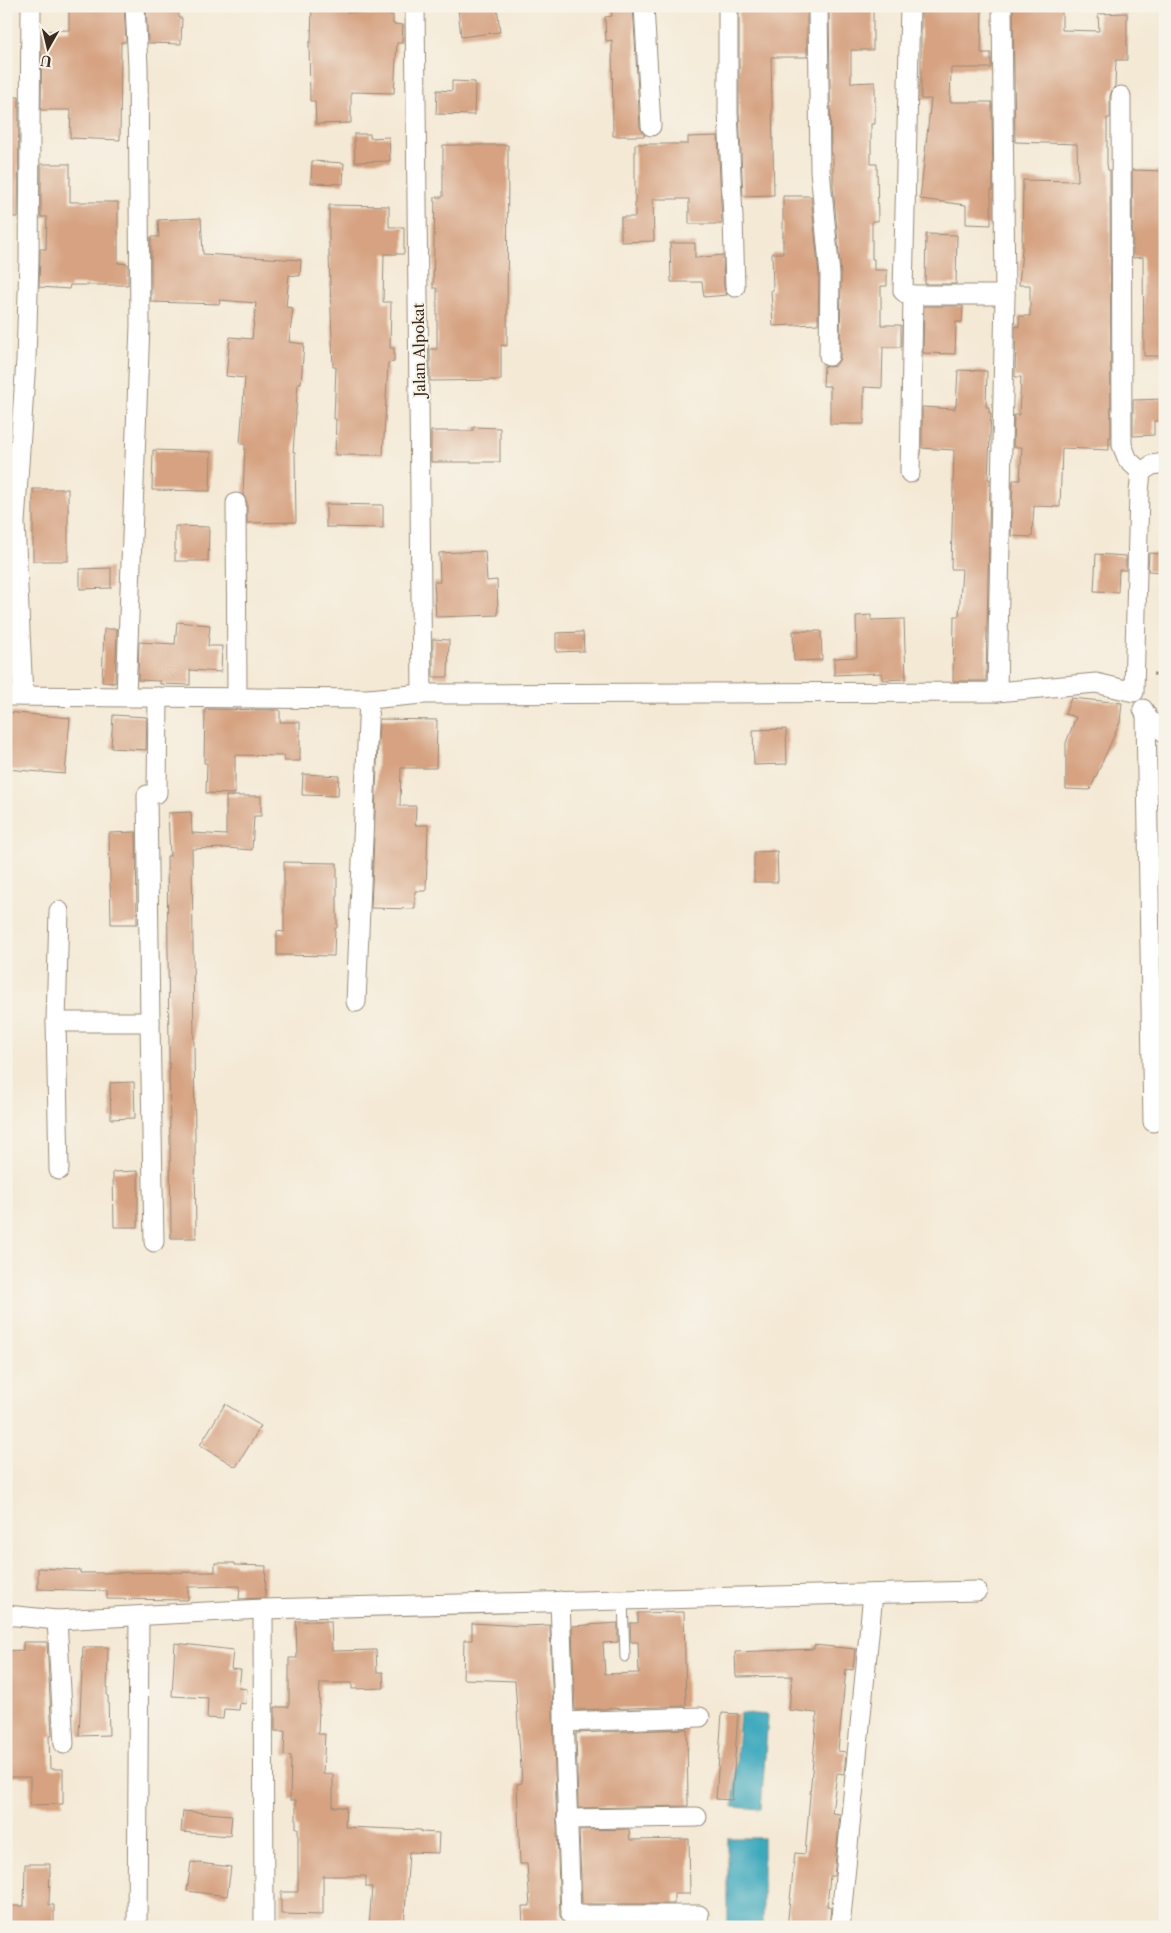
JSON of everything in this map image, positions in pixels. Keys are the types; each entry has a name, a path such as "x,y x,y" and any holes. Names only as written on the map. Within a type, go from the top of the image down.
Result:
{"street":[{"path":"31,6 29,260 26,360 15,523 15,696 369,699 422,694 997,692 1096,684 1134,692"},
{"path":"126,696 140,325 138,66 135,6"},
{"name":"Jalan Alpokat","path":"415,6 422,694"},
{"path":"644,6 650,126"},
{"path":"728,6 728,112 734,218 735,287"},
{"path":"818,6 820,170 830,275 829,356"},
{"path":"910,6 903,291 908,295 1005,294"},
{"path":"997,692 1005,294 1002,6"},
{"path":"1121,96 1122,445 1128,460 1141,472"},
{"path":"910,473 913,295"},
{"path":"1165,463 1152,465 1141,472 1138,492 1134,692 1146,714 1165,733"},
{"path":"236,503 237,698"},
{"path":"154,1242 147,795 158,793 158,697"},
{"path":"356,1002 369,699"},
{"path":"1146,714 1153,1122"},
{"path":"58,910 56,1022 59,1170"},
{"path":"56,1022 150,1022"},
{"path":"6,1615 57,1620 264,1609 977,1591"},
{"path":"840,1927 873,1594"},
{"path":"560,1601 571,1921 699,1915"},
{"path":"264,1609 264,1927"},
{"path":"137,1927 139,1616"},
{"path":"57,1620 64,1744"},
{"path":"564,1722 700,1717"},
{"path":"568,1819 697,1817"}],"lane":[{"path":"623,1600 624,1657"}],"water":[{"path":"740,1713 768,1715 761,1809 733,1807"},
{"path":"728,1838 763,1838 763,1927 728,1927"}],"building":[{"path":"69,6 124,6 126,42 121,42 120,140 70,138 71,110 41,110 42,31 69,30"},
{"path":"146,6 178,6 179,18 182,18 181,44 148,43"},
{"path":"312,6 347,6 347,12 393,15 393,24 403,25 402,43 397,43 394,93 351,92 351,123 316,124 315,101 310,101 309,42 311,42"},
{"path":"497,6 500,32 461,37 458,8"},
{"path":"611,6 633,6 640,127 645,136 613,136 612,40 606,41 605,17 612,16"},
{"path":"739,6 769,6 769,10 807,10 807,57 771,57 774,195 743,196 739,112"},
{"path":"829,6 873,6 873,50 851,50 851,83 875,82 875,124 871,124 871,164 877,164 878,221 872,221 872,259 874,259 874,270 887,270 887,286 881,286 881,325 901,325 901,347 883,347 882,388 864,387 864,424 830,424 830,386 823,386 824,366 835,366 840,356 841,275 833,186 833,155 831,155"},
{"path":"921,6 982,6 981,53 991,53 991,68 951,68 950,102 992,102 993,190 991,190 991,225 966,224 966,205 920,199 931,99 921,99"},
{"path":"1013,6 1062,6 1062,30 1099,31 1098,14 1127,13 1127,60 1116,60 1115,86 1110,96 1110,118 1107,118 1107,164 1108,170 1110,170 1111,437 1109,437 1109,450 1062,448 1060,507 1034,506 1032,537 1011,536 1013,480 1020,480 1022,447 1013,447 1014,415 1019,415 1021,377 1015,377 1016,326 1019,327 1019,316 1030,316 1030,285 1019,285 1022,249 1023,180 1078,181 1077,144 1015,142"},
{"path":"452,81 475,82 474,115 436,114 437,90 452,91"},
{"path":"6,97 19,97 18,217 6,217"},
{"path":"354,134 370,134 370,138 389,137 390,161 355,162"},
{"path":"718,136 722,224 689,224 689,199 653,199 654,241 621,242 621,217 635,217 635,144 688,144 688,137"},
{"path":"443,145 508,145 507,346 501,345 501,380 430,381 430,349 437,349 437,288 433,288 435,197 443,197"},
{"path":"312,161 344,163 343,184 311,183"},
{"path":"41,164 70,164 70,202 118,202 118,263 128,264 128,285 70,285 69,289 39,287 40,249 46,249 47,217 41,217"},
{"path":"1132,170 1165,171 1165,356 1144,356 1143,257 1133,258"},
{"path":"783,196 811,196 819,275 818,324 773,326 771,290 773,290 772,253 783,253"},
{"path":"329,205 389,206 389,227 404,227 404,254 384,254 383,302 391,302 390,348 394,348 394,362 388,363 383,455 335,455 336,367 333,367"},
{"path":"201,218 203,254 301,260 300,276 289,275 286,307 293,308 289,342 304,344 301,383 298,383 293,452 295,452 296,522 247,523 247,502 243,495 245,444 240,444 245,378 226,376 230,337 252,339 256,303 219,300 220,304 151,302 151,237 159,237 158,220"},
{"path":"926,234 957,235 956,284 925,284"},
{"path":"670,243 695,243 695,258 723,255 724,287 727,295 704,297 702,282 671,282"},
{"path":"924,306 963,306 962,322 956,322 955,354 923,353"},
{"path":"958,370 987,371 986,407 989,407 989,413 991,413 988,479 990,479 986,681 953,681 954,616 959,616 962,569 951,569 954,450 922,448 922,407 955,409"},
{"path":"1165,399 1165,421 1154,421 1154,435 1133,436 1133,400"},
{"path":"473,427 500,428 500,462 431,462 431,431 473,431"},
{"path":"153,450 211,452 210,491 152,490"},
{"path":"33,489 68,489 68,561 33,561"},
{"path":"326,504 383,505 383,528 326,527"},
{"path":"175,526 209,527 208,561 175,561"},
{"path":"485,551 487,581 497,580 498,615 436,617 434,582 440,582 439,553"},
{"path":"1149,553 1165,554 1165,572 1148,571"},
{"path":"1096,554 1126,556 1126,570 1119,570 1118,592 1094,591"},
{"path":"111,568 111,588 80,589 80,569"},
{"path":"871,615 871,620 904,619 906,679 882,680 882,673 834,675 834,658 857,657 856,616"},
{"path":"177,622 210,625 208,646 222,646 221,672 190,670 190,685 160,684 160,681 138,680 139,642 175,644"},
{"path":"104,629 117,629 115,683 102,682"},
{"path":"793,631 821,631 822,660 794,661"},
{"path":"583,632 584,651 556,652 556,633"},
{"path":"433,639 449,640 448,677 433,677"},
{"path":"1071,698 1122,703 1120,722 1090,790 1066,789 1066,743 1076,717 1065,714"},
{"path":"205,709 280,710 280,722 300,722 300,761 284,761 284,756 235,755 235,794 206,793 207,763 204,763"},
{"path":"6,712 70,718 65,774 6,769"},
{"path":"113,715 147,717 146,750 111,748"},
{"path":"379,719 437,720 436,768 401,768 400,806 416,806 415,825 428,825 426,891 415,891 415,909 371,908"},
{"path":"786,729 787,764 754,765 753,730"},
{"path":"303,774 339,776 338,796 302,795"},
{"path":"226,796 261,796 261,816 254,816 252,850 226,848 192,849 196,1238 171,1238 167,856 170,856 168,813 191,812 192,833 226,835"},
{"path":"136,832 137,924 111,924 109,833"},
{"path":"777,851 778,882 754,882 754,852"},
{"path":"284,862 337,863 337,928 335,928 334,956 277,955 277,931 284,932"},
{"path":"134,1082 135,1118 111,1119 110,1083"},
{"path":"138,1171 138,1227 114,1227 113,1172"},
{"path":"225,1404 261,1426 236,1467 200,1445"},
{"path":"215,1563 266,1566 265,1598 239,1599 240,1586 188,1587 188,1600 107,1599 107,1591 38,1589 38,1568 80,1570 80,1573 215,1572"},
{"path":"684,1612 686,1706 575,1710 572,1626 618,1623 618,1642 603,1643 605,1674 639,1673 638,1642 631,1642 630,1623 638,1623 638,1613"},
{"path":"296,1621 331,1621 332,1651 376,1650 377,1672 383,1672 384,1688 352,1689 352,1683 320,1683 318,1734 325,1734 323,1774 333,1774 333,1807 346,1807 345,1827 421,1830 421,1832 439,1833 438,1853 409,1852 404,1927 369,1927 372,1887 366,1887 366,1876 323,1876 323,1915 281,1914 281,1892 298,1892 298,1828 296,1828 296,1800 290,1800 291,1756 284,1755 285,1731 275,1731 275,1707 289,1707 289,1658 297,1658"},
{"path":"472,1623 522,1626 550,1625 560,1916 565,1925 606,1927 523,1927 522,1906 530,1906 527,1864 520,1864 517,1784 522,1783 515,1681 463,1679 464,1640 472,1640"},
{"path":"23,1642 47,1642 52,1736 49,1736 50,1769 63,1769 63,1804 30,1805 30,1777 6,1777 6,1651 23,1650"},
{"path":"175,1643 233,1650 231,1669 241,1670 239,1688 247,1689 246,1704 240,1703 239,1710 224,1709 223,1719 207,1718 208,1698 172,1696"},
{"path":"814,1645 855,1649 853,1670 846,1669 838,1751 846,1752 844,1774 837,1773 832,1813 840,1814 834,1876 830,1876 827,1906 831,1907 829,1927 787,1927 795,1853 805,1854 817,1713 789,1710 792,1676 736,1677 735,1652 814,1649"},
{"path":"83,1647 108,1647 107,1696 109,1735 79,1736"},
{"path":"722,1713 738,1714 732,1800 716,1799"},
{"path":"687,1729 688,1806 578,1808 576,1733"},
{"path":"183,1811 232,1815 230,1836 181,1832"},
{"path":"629,1829 630,1840 689,1839 690,1894 674,1894 674,1904 582,1904 579,1830"},
{"path":"191,1862 231,1867 227,1896 187,1891"},
{"path":"25,1864 50,1864 49,1905 54,1905 54,1927 6,1927 6,1906 24,1906"}]}
